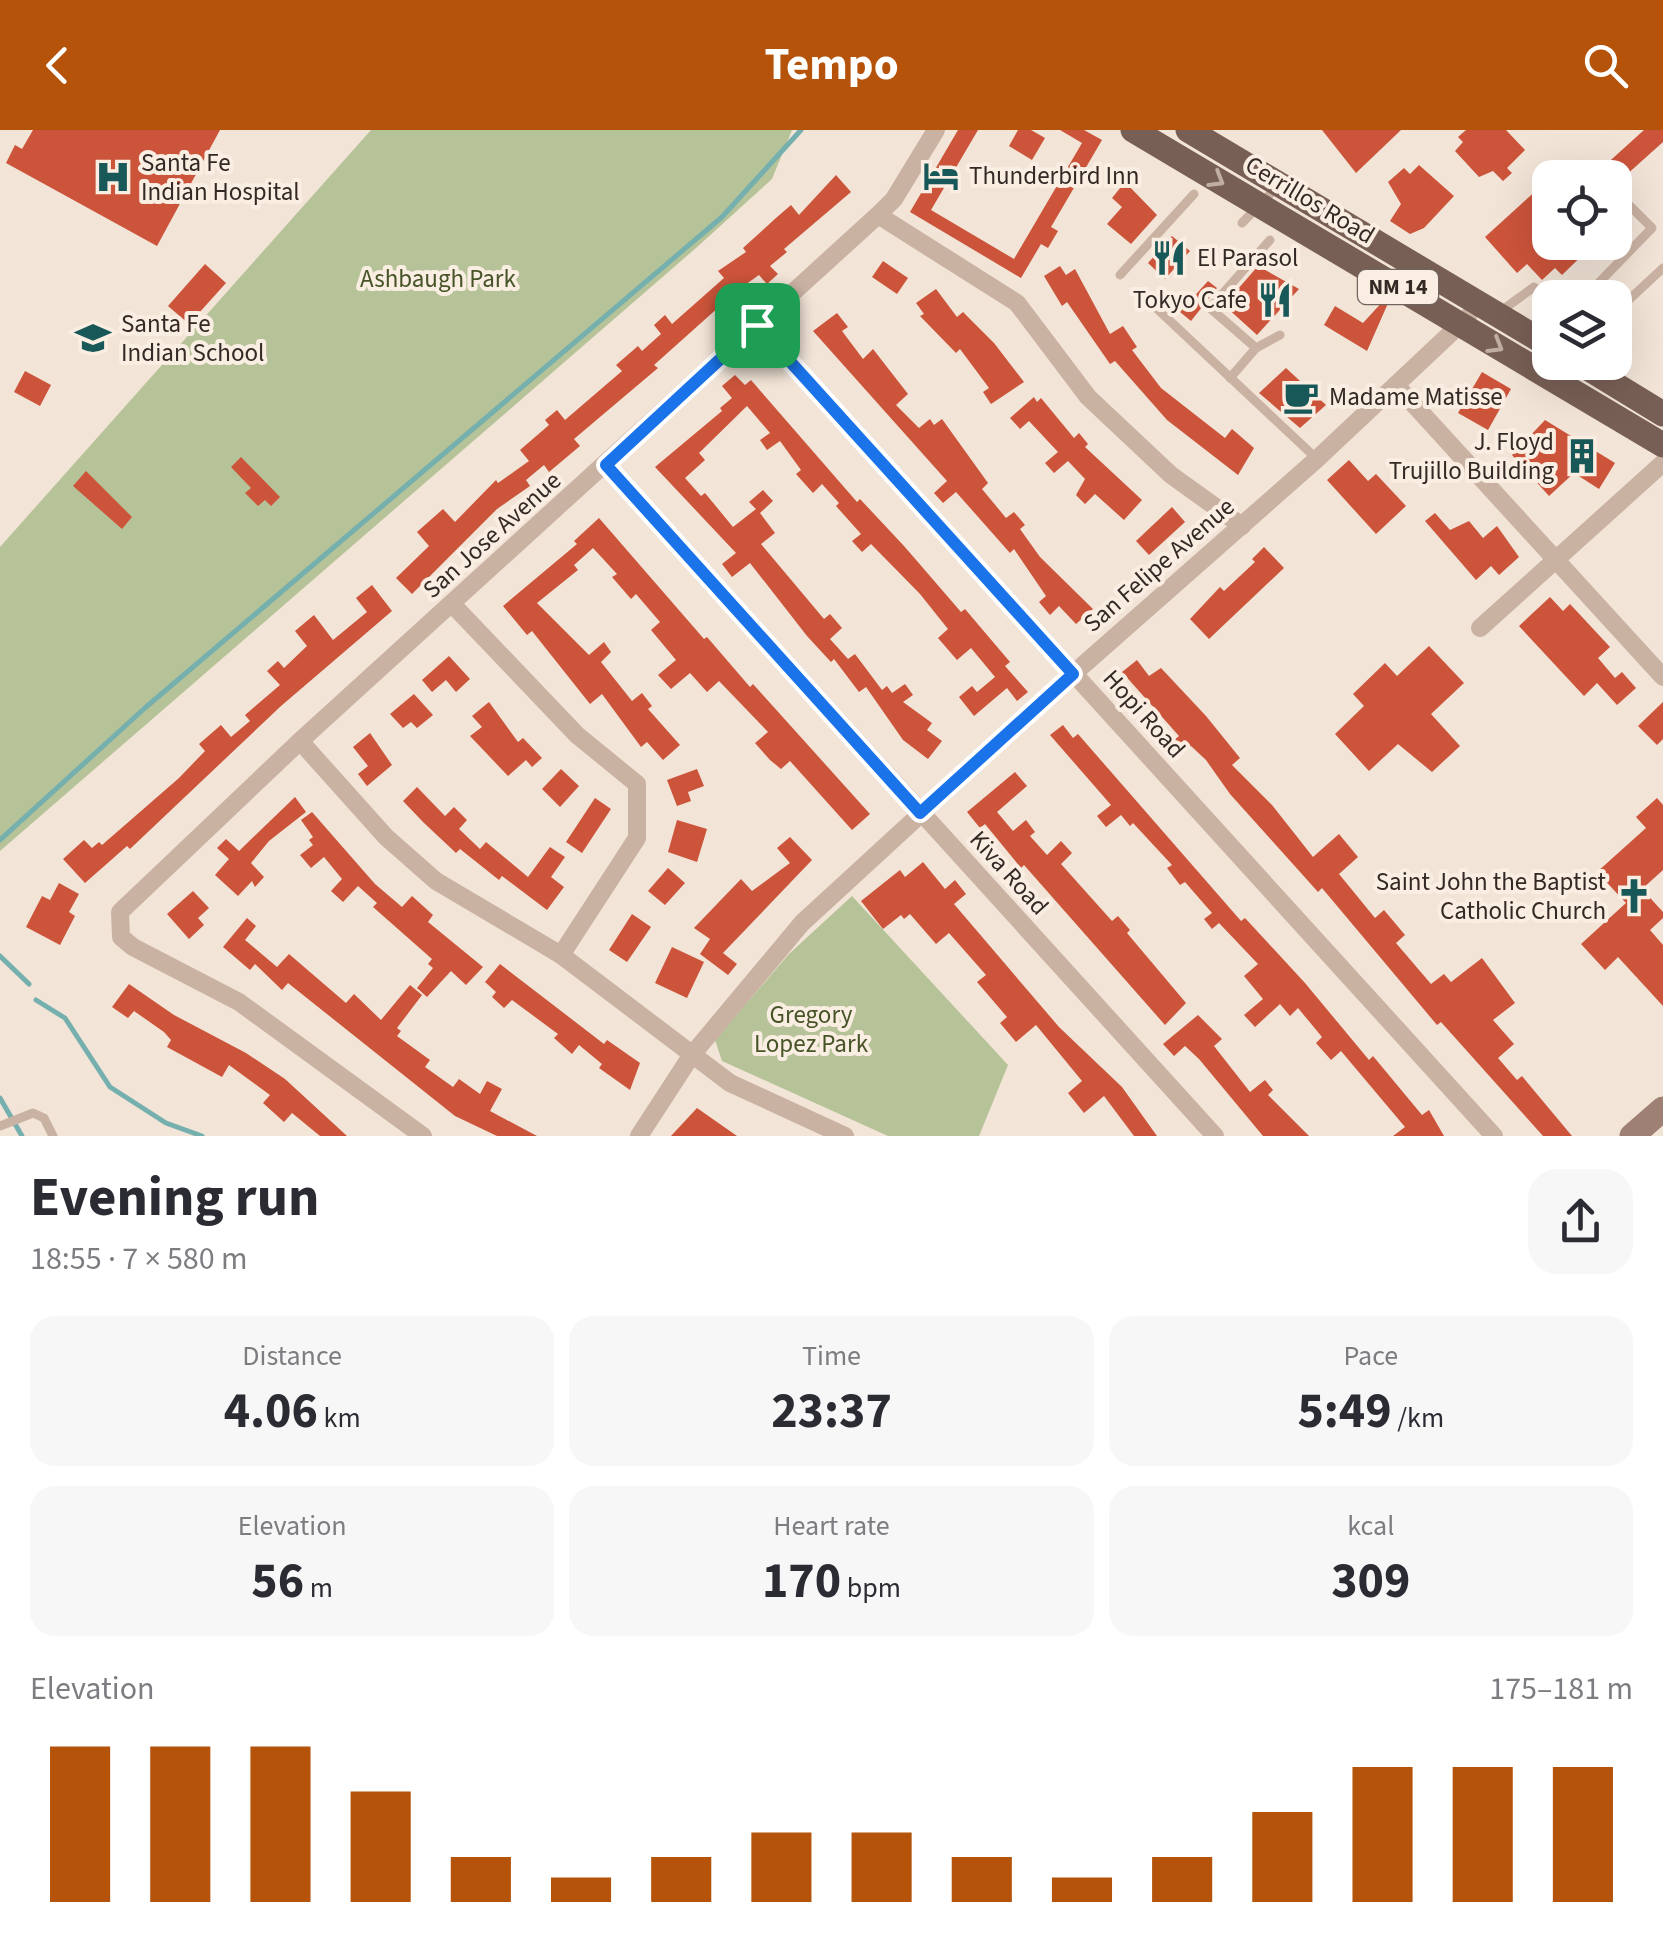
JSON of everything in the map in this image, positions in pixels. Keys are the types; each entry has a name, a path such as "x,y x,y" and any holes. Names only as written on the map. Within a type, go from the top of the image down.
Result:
{"main road":[{"name":"Cerrillos Road","path":"1133,130 1251,213 1462,325 1663,445"},
{"name":"Cerrillos Road","path":"1188,130 1532,335"},
{"path":"1607,380 1663,414"}],"street":[{"name":"San Jose Avenue","path":"422,1136 239,1002 132,947 121,937 120,912 129,899 300,741 878,215 894,199 936,130"},
{"path":"878,215 1016,303 1088,397 1171,475 1242,526"},
{"name":"San Felipe Avenue","path":"639,1136 691,1056 802,923 1462,325 1487,309"},
{"name":"Hopi Road","path":"757,325 1494,1136"},
{"path":"1396,385 1663,677"},
{"path":"1480,628 1663,463"},
{"name":"Kiva Road","path":"606,465 1215,1136"},
{"path":"452,605 577,735 638,784 637,838 561,955"},
{"path":"300,741 386,837 436,880 561,955 691,1056 757,1099 845,1136"},
{"path":"1632,1136 1663,1109"}],"lane":[{"path":"1251,213 1279,186"},
{"path":"1120,275 1194,194"},
{"path":"1632,208 1663,238"},
{"path":"1601,280 1652,228"},
{"path":"1256,348 1210,308 1270,240"},
{"path":"1632,297 1663,268"},
{"path":"1487,309 1532,288"},
{"path":"1152,305 1317,460"},
{"path":"1230,378 1256,348 1280,336"},
{"path":"2,1126 33,1112 44,1118 53,1136"}],"green space":[{"name":"Ashbaugh Park","path":"371,130 792,130 772,179 0,851 0,547"},
{"name":"Gregory Lopez Park","path":"852,896 1008,1065 979,1136 888,1136 722,1061 715,1040 789,954"}],"building":[{"name":"Santa Fe Indian Hospital","path":"33,130 220,130 157,246 6,163 15,145 22,149"},
{"name":"Thunderbird Inn","path":"958,130 978,130 931,210 1014,259 1082,143 1060,130 1084,130 1102,140 1051,227 1058,231 1048,248 1041,244 1021,278 910,212"},
{"name":"Thunderbird Inn","path":"1018,130 1031,130 1045,138 1032,160 1009,146"},
{"path":"1322,130 1401,130 1356,173"},
{"path":"1466,130 1506,130 1525,150 1507,168 1512,173 1503,181 1493,171 1479,177 1455,151 1463,142 1458,137"},
{"path":"1644,130 1663,130 1663,142 1632,170 1632,160 1611,160"},
{"path":"1419,165 1454,196 1424,228 1410,234 1390,221 1401,204 1388,182 1404,168 1410,174"},
{"path":"836,175 851,192 784,249 787,252 770,266 778,274 767,284 759,275 718,304 654,365 658,368 574,439 580,446 549,472 544,465 526,480 530,486 497,509 412,594 396,578 429,546 417,532 443,509 455,522 496,480 498,483 529,461 520,450 549,425 545,420 557,410 565,420 622,371 616,365 638,346 642,351 661,334 654,325 665,315 672,324 724,278 718,271 746,252 743,248 776,218 791,205 799,215"},
{"path":"1125,182 1157,215 1131,244 1107,224 1122,207 1112,198"},
{"path":"1532,194 1532,260 1577,260 1562,275 1555,268 1542,280 1527,264 1517,273 1485,237"},
{"path":"1172,236 1190,251 1165,279 1148,263"},
{"path":"883,261 908,278 897,294 872,277"},
{"path":"205,264 226,283 189,324 168,306"},
{"path":"1060,266 1066,275 1075,269 1110,334 1123,326 1137,347 1132,350 1161,388 1225,438 1232,429 1254,448 1238,475 1167,420 1115,361 1110,364 1067,302 1062,306 1044,276"},
{"path":"1258,266 1299,289 1257,335 1224,305"},
{"path":"1208,281 1217,288 1191,321 1180,312"},
{"path":"936,289 957,317 963,312 994,343 1024,382 991,404 983,392 989,388 960,349 956,353 920,316 924,314 916,303"},
{"path":"1385,299 1389,301 1367,351 1324,325 1335,306 1363,323"},
{"path":"837,313 848,327 842,331 863,359 873,349 908,394 896,405 919,428 930,419 934,425 942,419 988,483 982,489 1006,518 1014,512 1025,525 1020,529 1040,557 1093,609 1076,624 1059,606 1050,615 1039,602 1046,596 1014,549 1010,553 956,492 943,503 934,493 947,481 813,331"},
{"path":"1286,368 1326,405 1300,428 1259,393"},
{"path":"25,371 51,385 40,406 14,392"},
{"path":"1482,372 1511,389 1488,430 1458,413"},
{"path":"735,375 745,385 751,380 857,502 860,499 961,612 965,609 1010,662 1005,666 1028,692 1017,701 1007,688 974,716 959,697 972,686 977,692 995,677 971,648 957,660 938,638 948,629 920,594 871,544 862,552 852,541 861,534 836,506 839,503 822,484 813,493 796,474 801,470 780,441 767,450 760,440 770,433 747,406 699,453 705,460 685,478 701,496 705,493 733,527 756,509 749,502 763,490 773,501 760,513 775,533 761,544 824,619 830,614 842,628 830,639 848,659 855,654 882,690 887,686 892,693 905,684 913,695 903,702 932,723 927,730 942,741 928,759 903,740 866,687 859,692 834,659 831,662 807,636 750,563 732,577 722,564 736,553 655,467 722,411 720,408 732,398 722,386"},
{"path":"1034,397 1037,402 1041,398 1074,438 1079,433 1088,444 1085,447 1142,500 1124,520 1095,494 1085,504 1076,495 1085,479 1068,461 1054,473 1045,463 1058,452 1029,421 1020,429 1010,418"},
{"path":"1545,420 1615,463 1599,489 1574,473 1549,496 1512,455"},
{"path":"241,457 280,497 271,506 265,500 258,506 245,493 251,488 231,467"},
{"path":"1349,460 1368,481 1376,474 1406,506 1376,534 1327,480"},
{"path":"86,471 132,517 122,529 73,486"},
{"path":"1172,507 1185,522 1149,555 1136,541"},
{"path":"1435,513 1450,530 1469,521 1483,538 1497,526 1519,557 1499,575 1491,566 1476,580 1425,521"},
{"path":"599,518 704,639 707,637 750,687 753,684 870,814 852,830 790,761 781,769 770,760 755,743 768,732 719,681 707,692 690,673 671,689 658,675 676,660 651,630 660,622 636,594 631,599 612,577 617,574 593,548 574,565 578,570 537,603 589,655 604,642 611,652 601,662 632,701 642,693 652,706 648,709 680,745 663,760 647,742 641,747 602,694 590,704 532,631 527,635 503,606 577,544 574,541"},
{"path":"1264,547 1284,568 1209,639 1190,619 1220,587 1224,591 1255,562 1252,559"},
{"path":"372,585 392,611 281,706 130,849 127,846 85,883 63,859 84,840 92,848 99,842 102,845 179,778 205,751 199,744 221,725 231,737 250,721 245,715 280,685 267,671 278,661 284,668 307,646 295,631 314,615 333,640 367,612 356,598"},
{"path":"1550,597 1563,611 1570,604 1610,647 1598,658 1615,678 1622,672 1636,688 1617,705 1597,683 1584,696 1519,626"},
{"path":"1429,646 1464,683 1431,714 1460,746 1432,772 1398,744 1369,771 1335,734 1364,706 1353,694 1385,663 1397,676"},
{"path":"449,656 470,679 456,692 446,680 432,692 422,680"},
{"path":"1137,660 1149,676 1161,668 1206,716 1240,758 1232,765 1272,805 1313,857 1339,834 1358,857 1339,874 1375,918 1384,910 1405,935 1396,943 1431,984 1444,974 1451,982 1482,958 1515,1003 1493,1020 1514,1044 1498,1058 1517,1080 1522,1076 1572,1136 1543,1136 1441,1022 1437,1025 1322,888 1318,892 1230,794 1206,760 1191,746 1176,759 1166,747 1179,736 1122,672"},
{"path":"414,694 433,715 417,728 411,722 403,728 390,714"},
{"path":"489,702 518,742 523,738 542,758 532,767 526,760 508,776 470,736 482,727 472,716"},
{"path":"1663,702 1663,739 1657,745 1638,726"},
{"path":"1063,725 1073,738 1078,734 1241,921 1245,918 1305,983 1369,1060 1373,1056 1422,1115 1429,1110 1444,1136 1393,1136 1405,1127 1341,1051 1331,1060 1316,1043 1322,1037 1298,1008 1290,1016 1280,1004 1255,1027 1244,1015 1263,999 1244,976 1258,964 1219,923 1212,929 1204,919 1212,913 1185,882 1180,885 1167,868 1172,865 1133,823 1130,826 1121,815 1106,827 1097,816 1111,805 1050,735"},
{"path":"370,733 392,765 367,786 358,774 368,766 353,747"},
{"path":"561,769 579,786 560,807 542,789"},
{"path":"697,769 704,786 688,792 691,801 677,806 667,780"},
{"path":"1015,772 1027,786 997,812 1013,831 1026,820 1035,832 1030,836 1047,855 1061,841 1072,853 1061,864 1112,921 1118,916 1130,930 1127,933 1186,1003 1165,1025 1024,865 1021,868 985,824 980,828 967,812"},
{"path":"417,787 445,816 454,807 467,820 459,829 480,849 486,842 528,877 550,847 565,857 551,877 564,887 547,910 460,849 456,853 423,822 403,801"},
{"path":"295,797 306,812 269,841 251,863 264,877 255,887 252,881 238,896 215,875 229,859 217,848 226,839 239,851"},
{"path":"595,798 611,809 582,853 566,842"},
{"name":"Saint John the Baptist Catholic Church","path":"1657,798 1663,805 1663,870 1642,889 1663,912 1663,918 1650,930 1663,945 1663,1006 1618,957 1605,970 1581,944 1626,903 1597,872 1646,828 1636,817"},
{"path":"312,812 375,884 402,907 412,896 433,915 428,922 483,967 466,985 451,971 427,997 417,988 433,968 428,964 432,959 373,907 377,903 358,886 343,902 331,891 342,879 324,857 311,868 300,855 313,845 309,840 313,837 301,820"},
{"path":"677,820 707,829 697,862 668,852"},
{"path":"790,837 812,860 723,953 737,964 728,975 700,954 710,939 694,928 741,879 752,891 790,863 777,848"},
{"path":"923,862 945,889 955,880 966,894 954,904 1059,1027 1122,1087 1157,1136 1134,1136 1104,1096 1084,1113 1068,1093 1082,1081 1036,1025 1016,1042 1000,1023 1007,1017 977,982 986,975 949,933 936,944 910,914 904,919 901,915 883,929 861,901 900,870 905,877"},
{"path":"668,868 685,883 665,905 648,891"},
{"path":"59,883 79,894 69,912 75,916 60,945 26,927 42,896 50,900"},
{"path":"193,891 209,908 198,918 204,925 189,939 167,914"},
{"path":"632,914 651,927 627,962 609,950"},
{"path":"247,918 256,926 245,940 277,967 289,954 346,1003 354,994 381,1020 410,985 422,995 397,1028 401,1031 397,1036 430,1060 425,1067 453,1087 459,1079 480,1094 487,1081 502,1089 490,1111 537,1136 497,1136 455,1116 288,983 282,990 255,964 250,970 223,947"},
{"path":"672,947 704,962 687,998 655,983"},
{"path":"500,964 604,1044 607,1040 640,1063 630,1090 599,1068 602,1064 579,1045 572,1054 554,1038 558,1034 512,1000 504,1008 492,997 496,992 485,982"},
{"path":"129,984 174,1015 246,1053 285,1079 347,1136 320,1136 292,1113 284,1122 263,1103 270,1095 229,1065 222,1077 167,1047 171,1040 164,1032 134,1011 128,1018 112,1007"},
{"path":"1198,1015 1222,1039 1214,1046 1250,1092 1265,1080 1273,1090 1268,1095 1309,1136 1263,1136 1185,1046 1174,1056 1163,1044"},
{"path":"697,1108 737,1136 671,1136"}],"waterway":[{"path":"0,840 146,707 722,217 801,130"},
{"path":"0,956 29,984"},
{"path":"36,1000 65,1018 110,1087 166,1123 202,1136"},
{"path":"0,1098 22,1136"}],"place":[{"name":"Thunderbird Inn","path":"941,176"},
{"name":"Santa Fe Indian Hospital","path":"113,177"},
{"name":"El Parasol","path":"1169,258"},
{"name":"Tokyo Cafe","path":"1275,300"},
{"name":"Santa Fe Indian School","path":"93,338"},
{"name":"Madame Matisse","path":"1301,397"},
{"name":"J. Floyd Trujillo Building","path":"1582,456"},
{"name":"Saint John the Baptist Catholic Church","path":"1634,896"}],"route":[{"path":"757,325 1073,674 920,813 606,465 757,325"}]}
